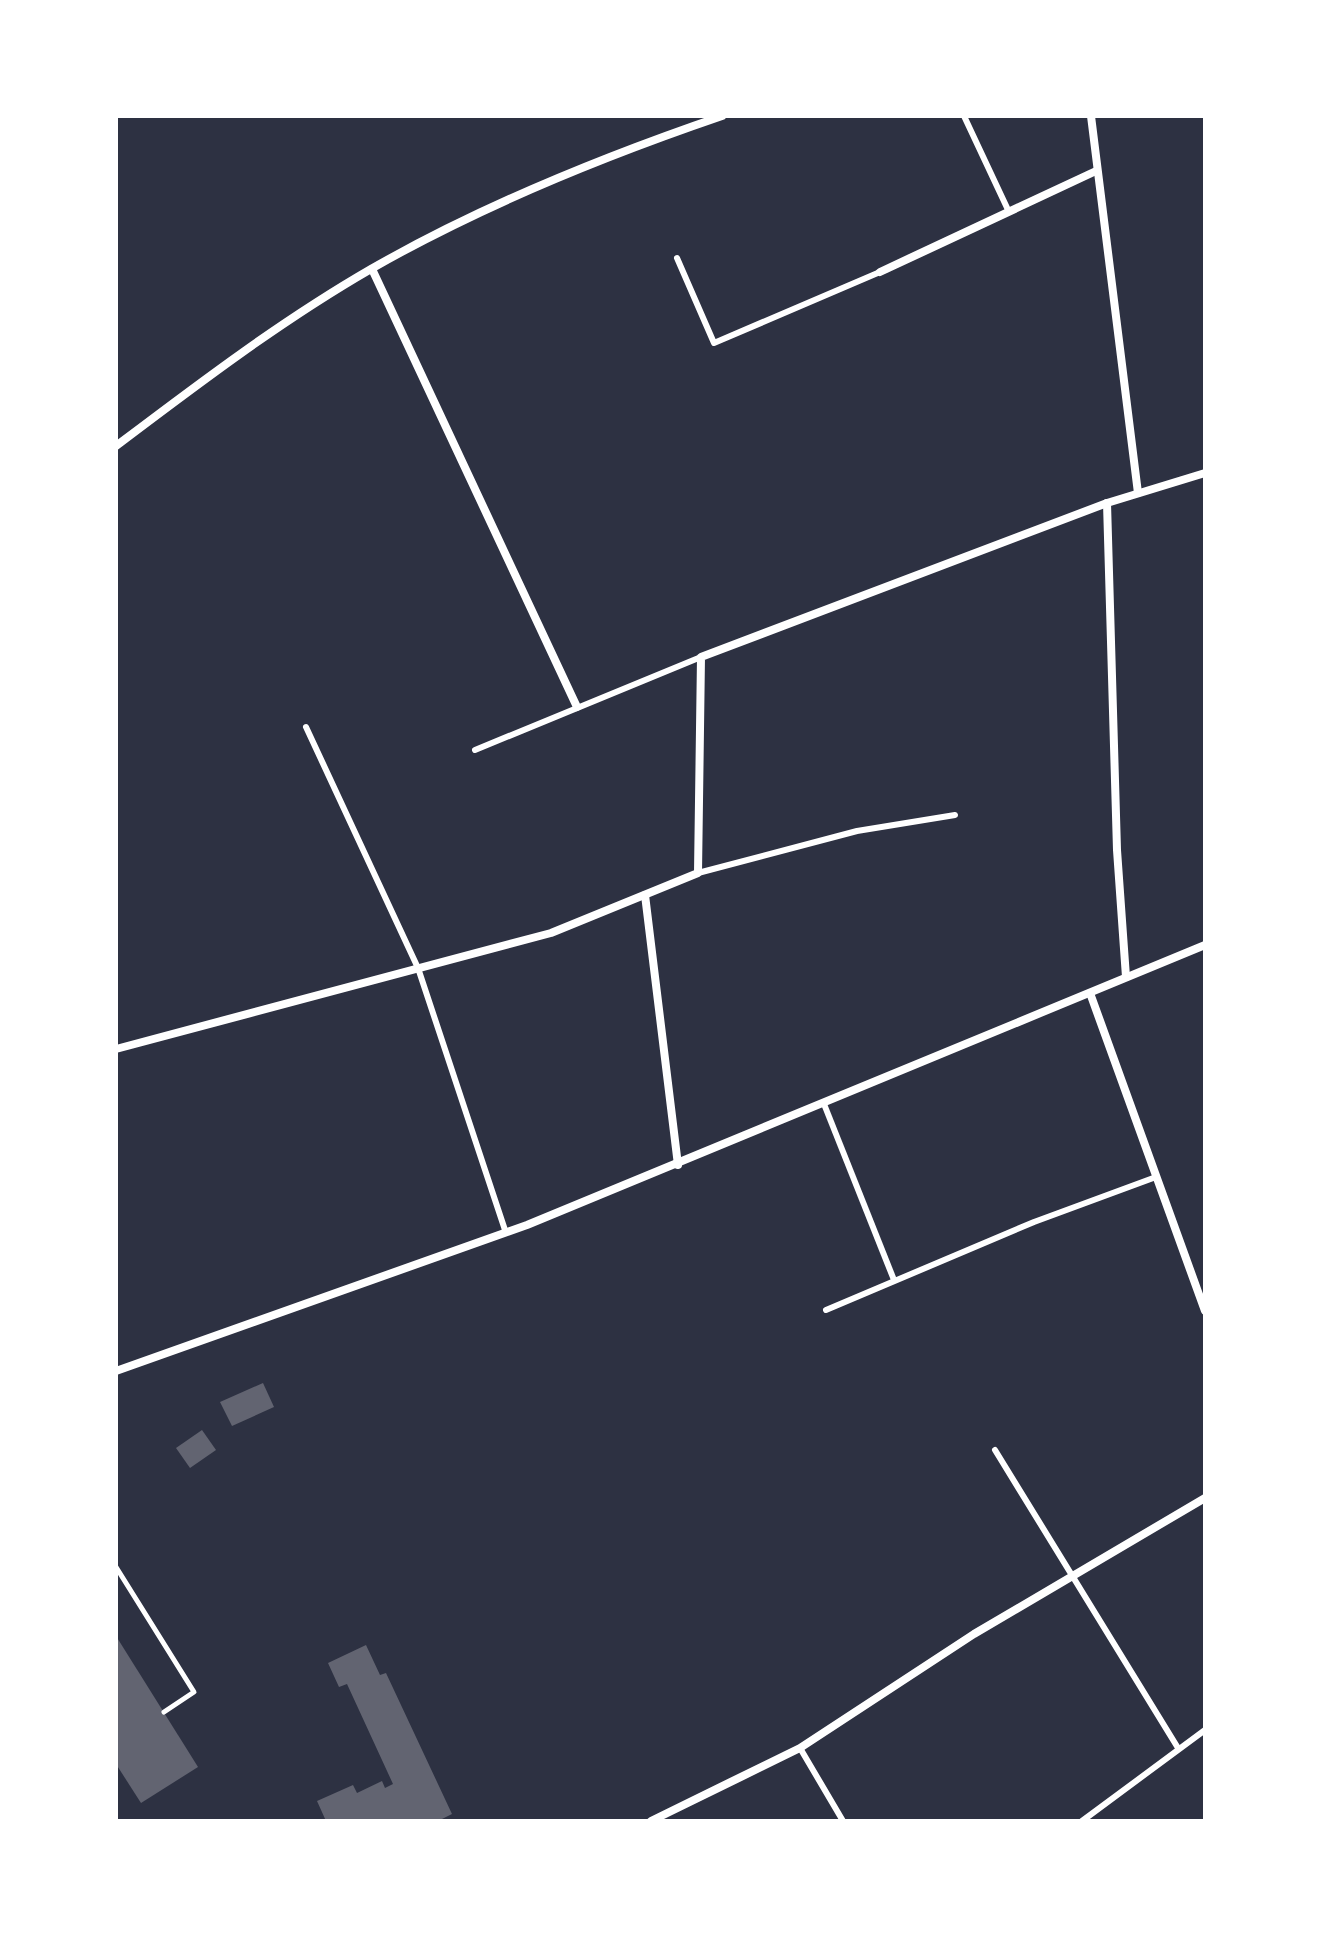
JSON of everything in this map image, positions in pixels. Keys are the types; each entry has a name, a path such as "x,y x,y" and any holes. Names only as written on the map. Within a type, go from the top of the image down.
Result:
{"street":[{"path":"116,446 279,326 372,269 518,195 722,116"},
{"path":"1091,116 1138,493"},
{"path":"880,272 1096,171"},
{"path":"372,269 577,707"},
{"path":"116,1049 551,933 698,873 701,657 1107,503 1205,473"},
{"path":"1107,503 1116,834 1126,977"},
{"path":"645,895 678,1165"},
{"path":"116,1371 506,1233 678,1165 1205,945"},
{"path":"1090,993 1205,1311"},
{"path":"651,1821 800,1748 974,1634 1205,1498"}],"lane":[{"path":"964,116 1009,212"},
{"path":"677,258 714,343 880,272"},
{"path":"475,750 701,657"},
{"path":"306,727 418,968 506,1233"},
{"path":"698,873 857,831 955,815"},
{"path":"824,1104 894,1280"},
{"path":"826,1310 894,1280 1156,1177"},
{"path":"995,1450 1178,1748"},
{"path":"1082,1821 1205,1730"},
{"path":"800,1748 843,1821"}],"path":[{"path":"116,1567 119,1578 194,1692 164,1712"}],"building":[{"path":"263,1383 274,1407 232,1426 220,1402"},
{"path":"202,1430 216,1450 190,1468 176,1448"},
{"path":"116,1636 198,1767 141,1803 116,1764"},
{"path":"366,1645 380,1675 386,1673 452,1814 438,1821 326,1821 317,1801 353,1785 357,1793 382,1781 385,1788 393,1784 347,1684 339,1687 328,1663"}]}
